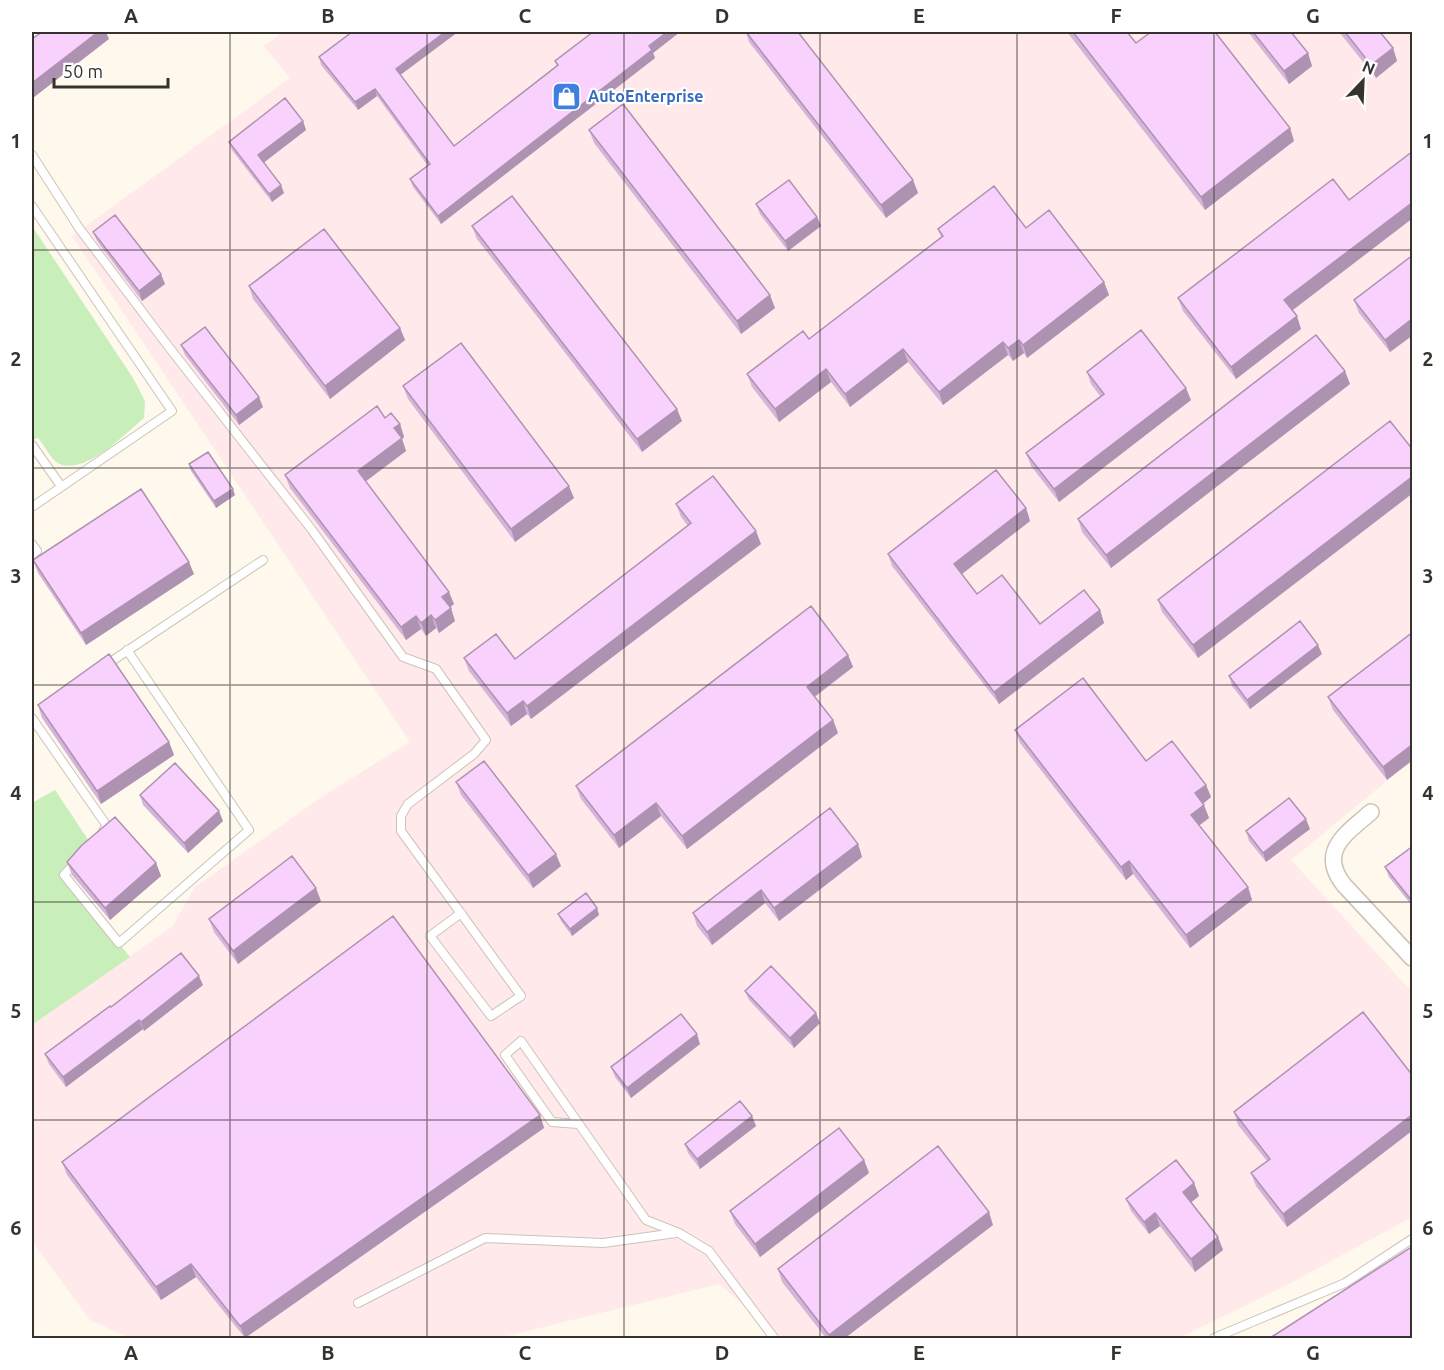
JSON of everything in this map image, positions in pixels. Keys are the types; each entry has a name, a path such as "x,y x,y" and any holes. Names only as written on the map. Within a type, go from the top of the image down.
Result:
{"street":[{"path":"1371,812 1341,838 1335,847 1334,867 1344,885 1413,958"}],"lane":[{"path":"32,155 79,228 312,530 403,657 436,669 486,740 474,754 408,804 401,816 401,831 461,913 521,996 490,1016 430,936 461,913"},
{"path":"32,206 172,411 32,507"},
{"path":"32,445 61,486"},
{"path":"32,544 36,551 32,555"},
{"path":"99,670 263,560"},
{"path":"78,858 64,875 119,943 249,830 127,650"},
{"path":"41,711 32,718 107,826 100,834"},
{"path":"578,1124 552,1122 505,1055 521,1041 646,1220 679,1233 709,1251 774,1338"},
{"path":"358,1303 485,1238 603,1243 679,1233"},
{"path":"1214,1338 1345,1283 1413,1239"}],"shaded area":[{"path":"283,32 1412,32 1412,760 1291,860 1412,992 1412,1217 1287,1285 1179,1338 782,1338 719,1284 499,1338 130,1338 90,1320 32,1241 32,1025 173,926 194,888 323,796 410,742 72,236 290,78 264,46"}],"green space":[{"path":"32,226 133,378 145,401 144,418 102,453 77,465 65,466 55,461 38,438 32,440"},
{"path":"55,790 89,841 60,872 130,957 32,1025 32,803"}],"building":[{"path":"42,32 98,32 32,83 32,39"},
{"path":"352,32 445,32 396,69 454,146 558,65 555,61 593,32 667,32 649,46 652,50 438,216 410,179 430,164 375,89 355,102 319,57"},
{"path":"746,32 798,32 913,180 881,205"},
{"path":"1073,32 1127,32 1136,43 1151,32 1215,32 1290,128 1201,197"},
{"path":"1253,32 1291,32 1308,53 1284,71"},
{"path":"1345,32 1380,32 1393,48 1371,65"},
{"path":"285,98 303,121 258,155 281,185 269,194 229,142"},
{"path":"623,104 770,295 737,321 589,130"},
{"path":"1413,151 1413,202 1284,300 1297,316 1231,367 1178,298 1333,179 1349,200"},
{"path":"789,180 817,217 785,241 756,204"},
{"path":"994,186 1026,228 1049,210 1104,282 1023,345 1019,340 1008,348 1003,342 939,392 903,349 845,394 826,369 775,409 747,374 803,331 809,339 943,236 938,229"},
{"path":"512,196 677,409 637,439 472,226"},
{"path":"115,215 161,274 139,291 93,232"},
{"path":"324,229 400,328 325,386 249,286"},
{"path":"1413,255 1413,318 1385,340 1354,300"},
{"path":"205,327 259,397 236,415 181,345"},
{"path":"1141,330 1186,388 1054,489 1026,453 1104,394 1087,372"},
{"path":"1316,335 1345,371 1106,555 1078,519"},
{"path":"461,343 569,486 511,529 403,386"},
{"path":"377,406 385,418 391,413 400,424 394,428 402,438 358,471 449,592 442,597 451,608 435,620 431,615 421,623 416,616 401,627 285,475"},
{"path":"1390,421 1413,450 1413,476 1193,645 1158,600"},
{"path":"208,452 233,489 214,501 189,464"},
{"path":"996,470 1026,508 954,564 977,594 1002,575 1040,624 1084,590 1100,610 994,692 888,554"},
{"path":"713,476 756,531 527,706 523,701 507,713 464,658 496,634 515,659 691,523 676,504"},
{"path":"141,489 189,562 81,633 33,560"},
{"path":"811,606 848,655 807,687 833,720 682,836 656,803 614,835 576,786"},
{"path":"1300,621 1318,645 1247,700 1229,676"},
{"path":"1413,632 1413,744 1383,767 1328,697"},
{"path":"109,654 169,742 97,791 38,705"},
{"path":"1083,678 1146,761 1172,741 1206,785 1195,793 1204,805 1191,815 1248,887 1186,935 1129,861 1121,867 1015,730"},
{"path":"484,761 556,854 528,875 456,782"},
{"path":"175,763 219,811 184,843 140,795"},
{"path":"1289,798 1306,819 1263,853 1246,831"},
{"path":"830,808 858,844 774,908 761,890 707,932 693,913"},
{"path":"115,817 156,863 105,908 67,862 81,846"},
{"path":"1413,846 1413,901 1412,901 1385,867"},
{"path":"292,856 316,888 233,951 209,919"},
{"path":"586,893 597,908 570,929 558,914"},
{"path":"393,916 540,1115 240,1326 191,1264 156,1287 62,1162"},
{"path":"181,953 199,976 141,1022 139,1020 63,1077 45,1054"},
{"path":"771,966 816,1013 790,1038 745,991"},
{"path":"1363,1012 1413,1076 1413,1114 1283,1214 1251,1173 1270,1159 1234,1112"},
{"path":"681,1014 697,1034 627,1088 611,1067"},
{"path":"740,1101 752,1116 697,1159 685,1144"},
{"path":"839,1128 864,1160 755,1244 730,1211"},
{"path":"938,1146 989,1212 829,1335 778,1269"},
{"path":"1176,1160 1194,1183 1183,1192 1218,1237 1191,1259 1155,1213 1144,1222 1126,1199"},
{"path":"1413,1246 1413,1338 1270,1338"}],"place":[{"name":"AutoEnterprise","path":"567,96"}]}
